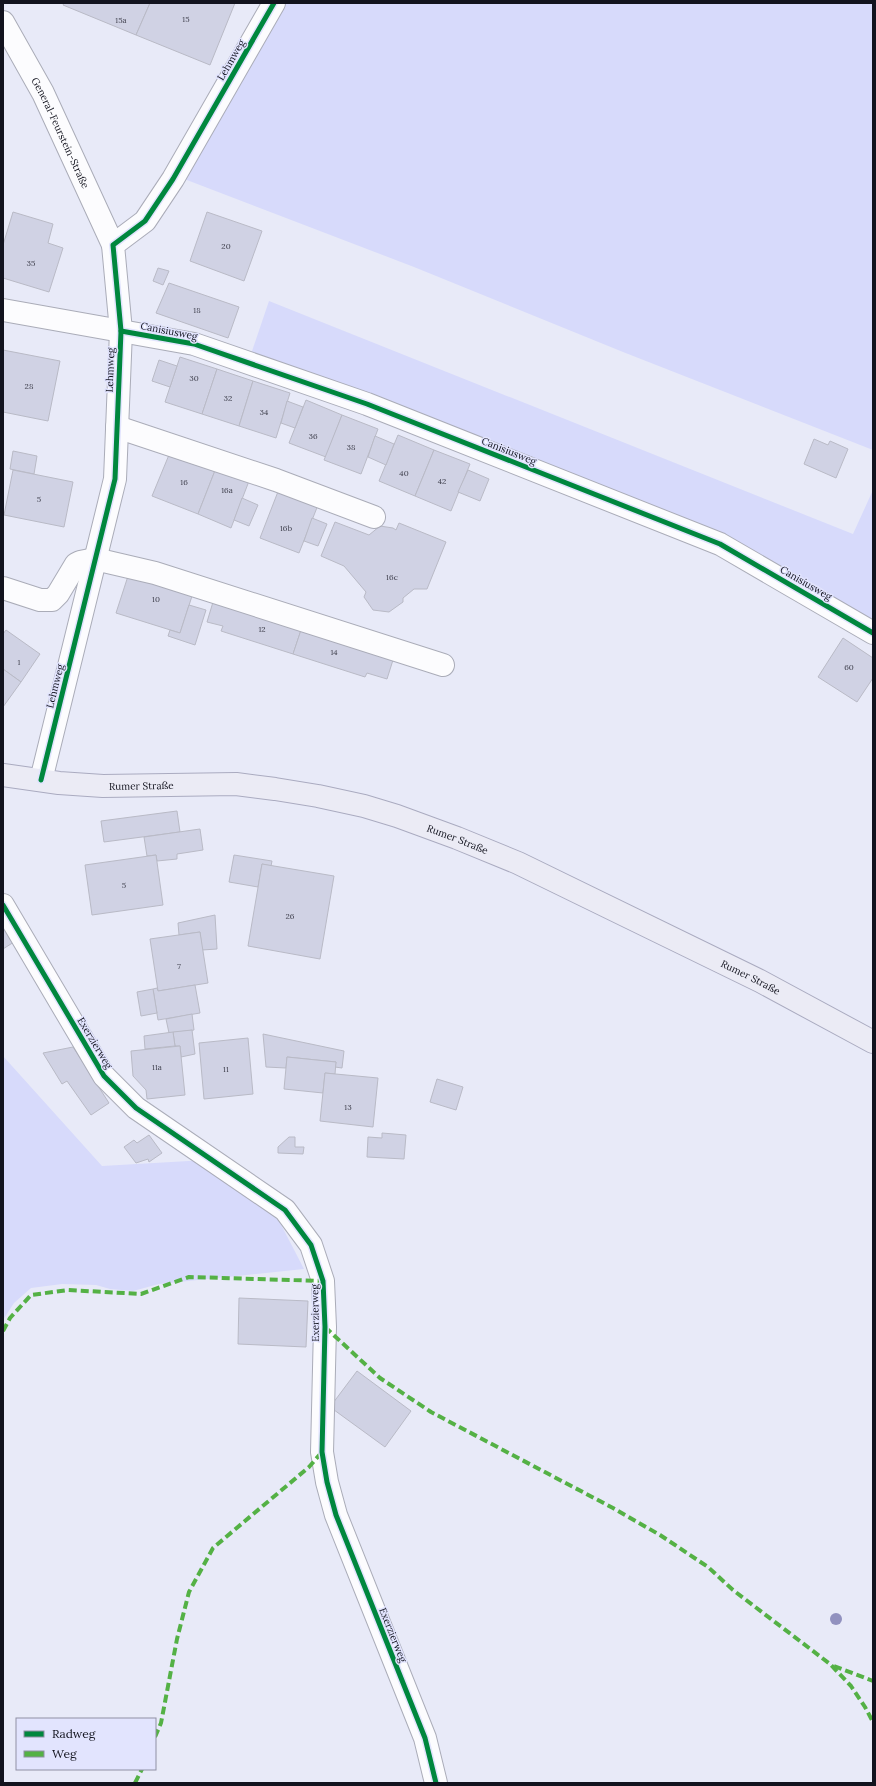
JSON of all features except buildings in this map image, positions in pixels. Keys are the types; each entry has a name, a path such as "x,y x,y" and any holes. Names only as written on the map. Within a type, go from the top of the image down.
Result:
{"main road":[{"name":"Rumer Straße","path":"3,775 103,786 236,784 318,796 364,806 397,816 457,838 518,863 760,981 873,1042"}],"street":[{"name":"Lehmweg","path":"41,780 115,479 121,331 113,245 145,221 173,179 274,3"},
{"name":"General-Feurstein-Straße","path":"3,22 43,93 113,245"},
{"name":"Canisiusweg","path":"3,310 194,344 367,404 720,544 873,633"},
{"path":"117,427 276,480 374,517"},
{"path":"3,588 40,600 52,600 58,594 76,564 95,559 185,582 443,665"},
{"name":"Exerzierweg","path":"3,905 104,1076 136,1108 285,1210 311,1245 323,1281 325,1327 322,1452 327,1482 336,1515 425,1738 436,1783"}],"shaded area":[{"path":"285,3 873,3 873,450 623,352 414,267 179,177"},
{"path":"269,301 853,534 873,490 873,625 818,586 715,534 250,357"},
{"path":"3,1056 102,1166 206,1160 275,1213 304,1269 159,1284 133,1291 110,1289 96,1285 62,1284 31,1288 14,1303 3,1320"}],"marked path":[{"path":"3,1331 10,1318 31,1295 68,1290 141,1294 189,1277 323,1281"},
{"path":"325,1327 380,1378 431,1412 613,1508 660,1535 708,1567 733,1590 830,1664 851,1686 873,1722"},
{"path":"156,1735 161,1723 177,1639 189,1592 213,1548 309,1467 322,1452"},
{"path":"834,1666 873,1681"},
{"path":"135,1783 142,1770"}],"cycle path":[{"path":"41,780 115,479 121,331 113,245 145,221 173,179 274,3"},
{"path":"121,331 194,344 367,404 720,544 873,633"},
{"path":"3,905 104,1076 136,1108 285,1210 311,1245 323,1281 325,1327 322,1452 327,1482 336,1515 425,1738 436,1783"}]}
